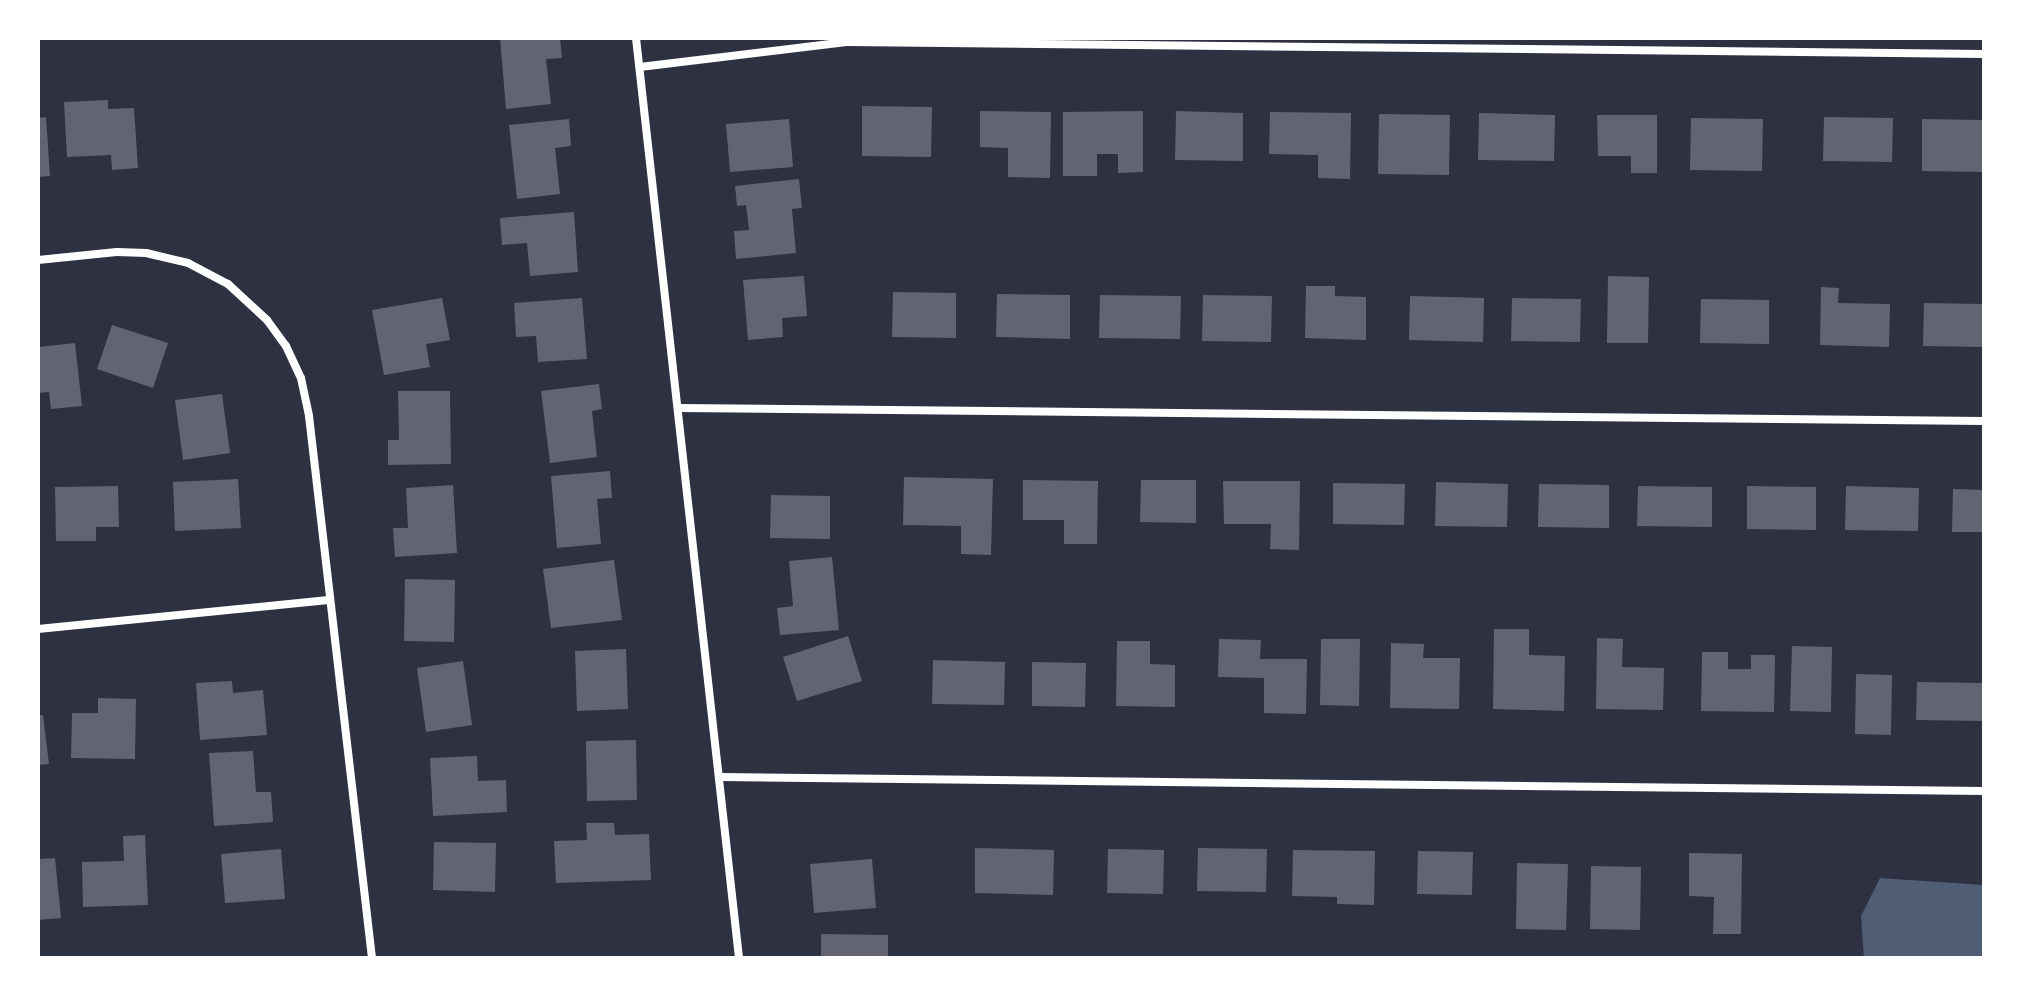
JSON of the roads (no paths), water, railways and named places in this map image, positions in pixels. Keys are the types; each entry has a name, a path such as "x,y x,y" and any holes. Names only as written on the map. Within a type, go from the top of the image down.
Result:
{"street":[{"path":"636,38 739,958"},
{"path":"640,67 846,42 1984,54"},
{"path":"38,260 117,252 146,253 188,263 228,284 267,320 286,346 301,378 309,416 372,958"},
{"path":"679,408 1984,421"},
{"path":"38,629 329,600"},
{"path":"721,777 1984,791"}],"water":[{"path":"1880,878 1984,885 1984,958 1864,958 1861,916"}]}
